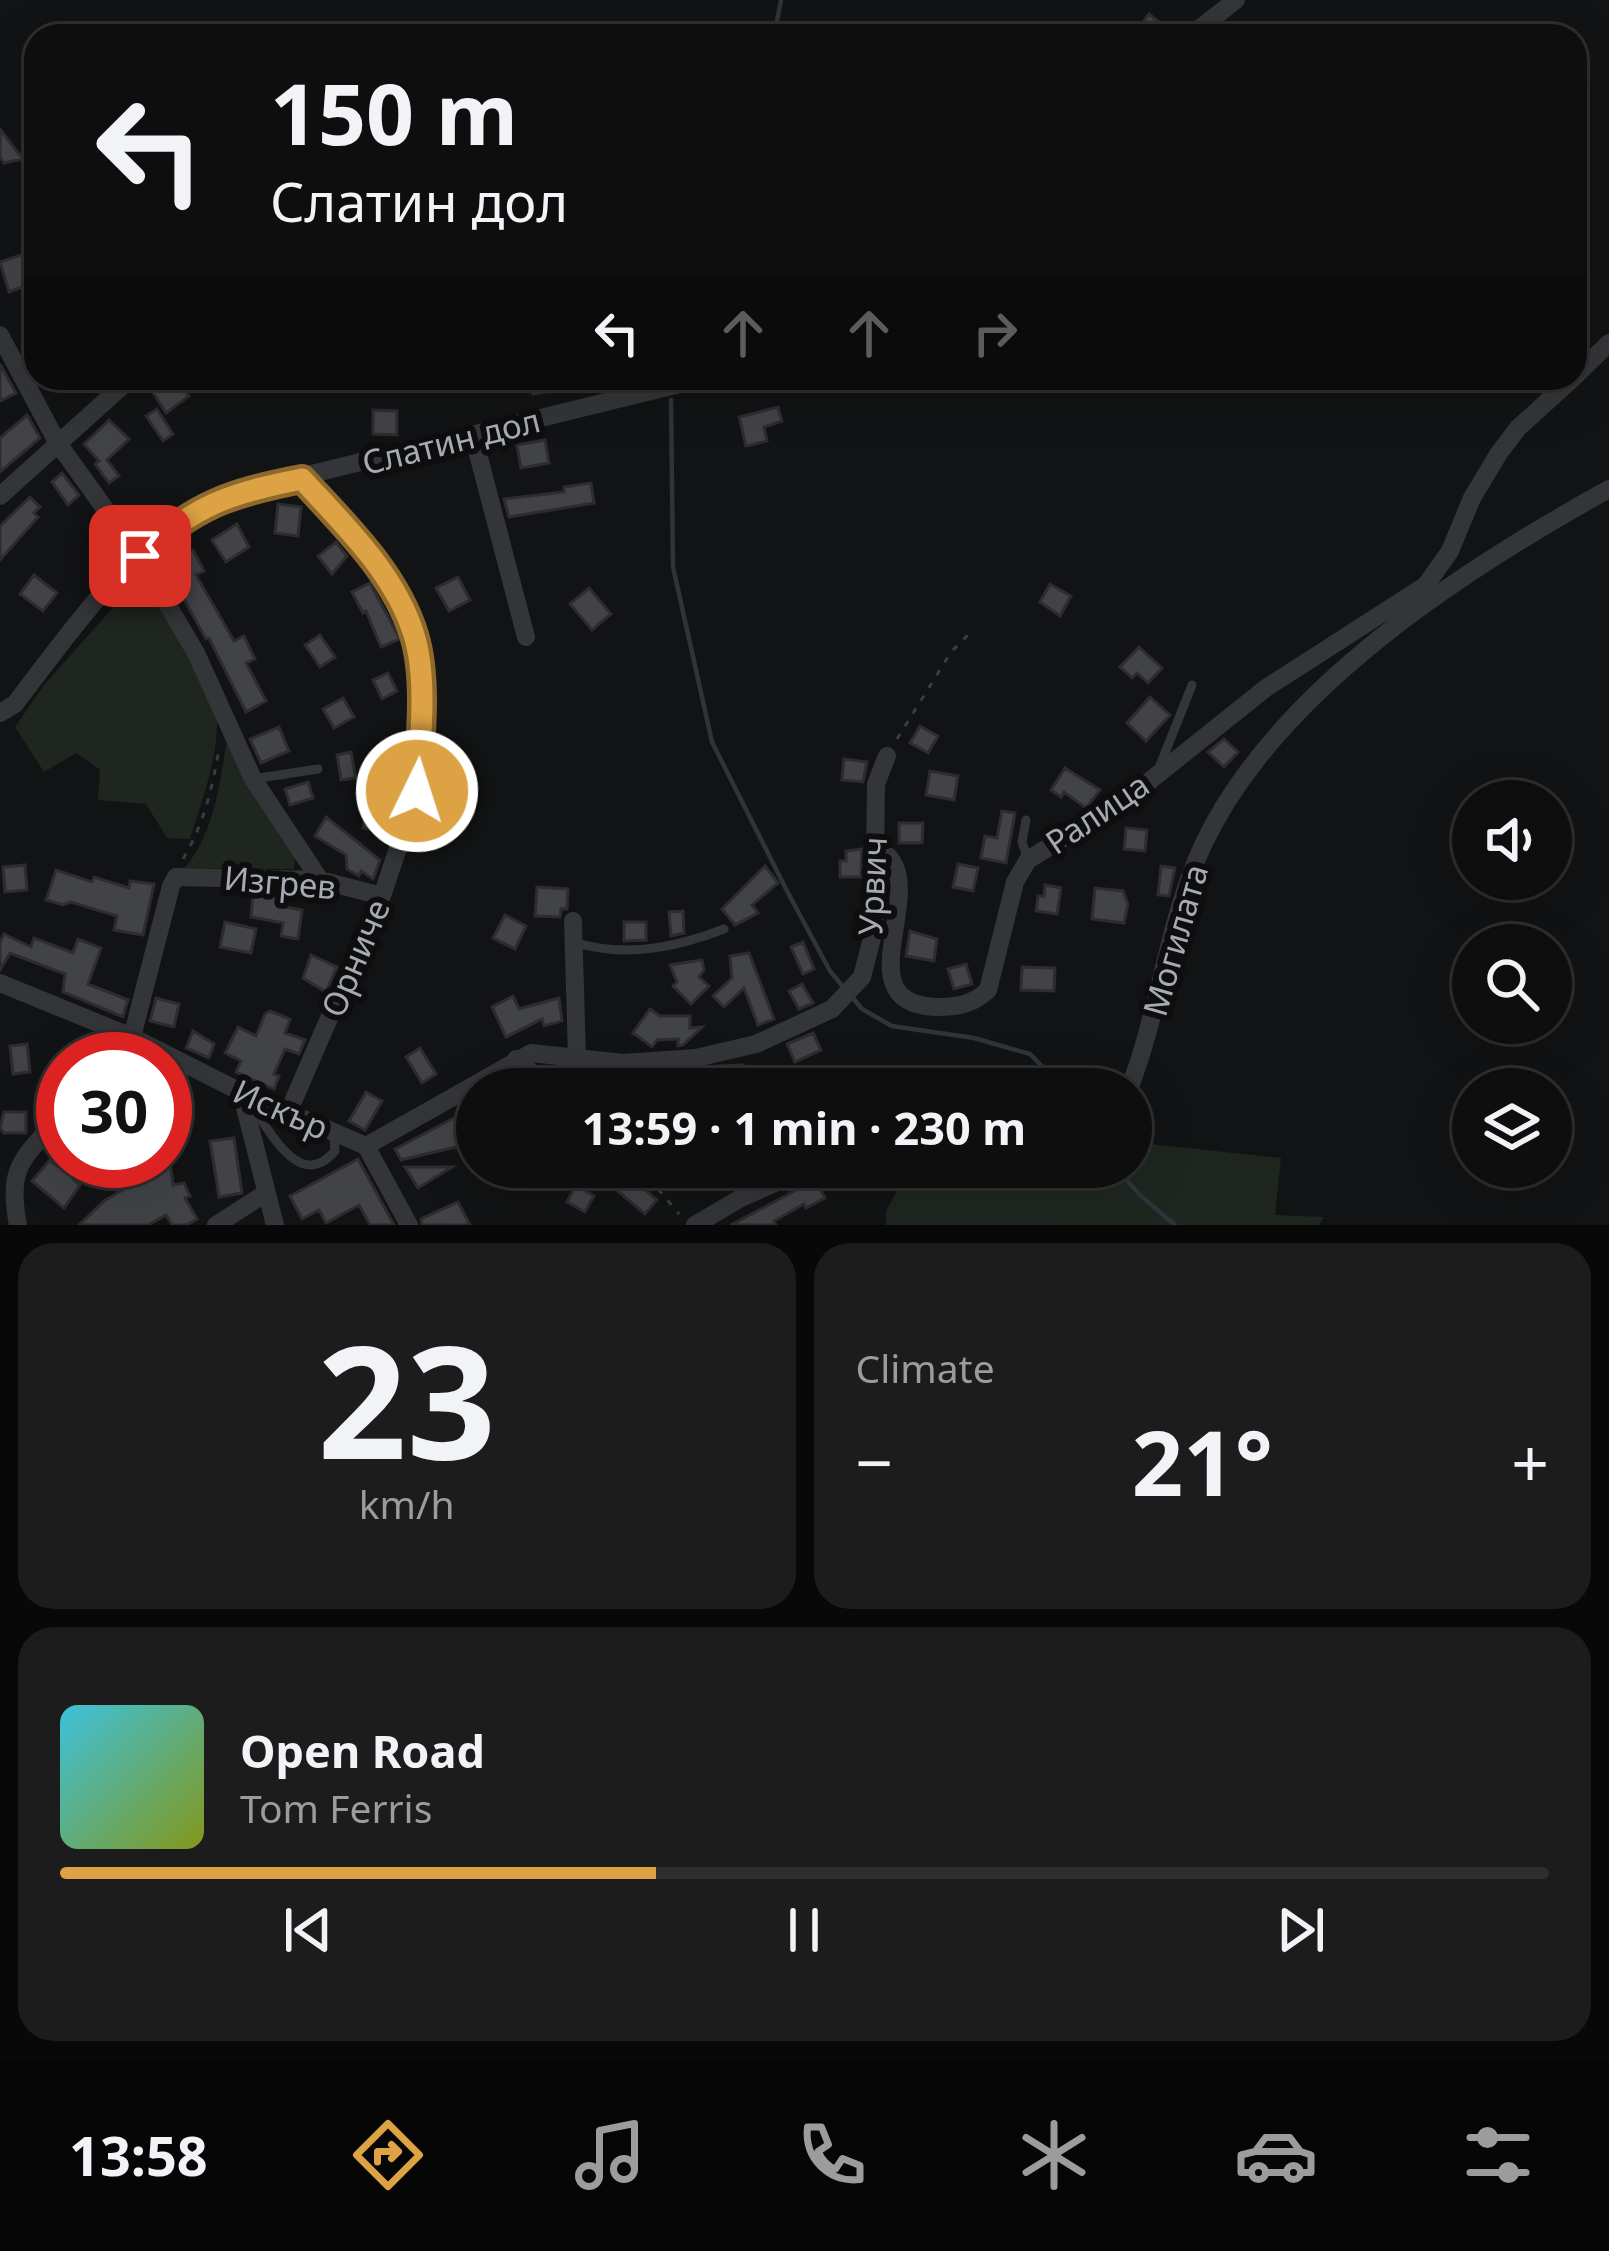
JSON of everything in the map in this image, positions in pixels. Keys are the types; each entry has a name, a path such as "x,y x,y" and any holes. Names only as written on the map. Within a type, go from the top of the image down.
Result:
{"street":[{"path":"1205,24 1236,0"},
{"path":"0,335 24,380"},
{"path":"1587,364 1609,343"},
{"path":"29,390 57,442 140,556 196,653 253,779 320,880"},
{"path":"0,496 117,390"},
{"name":"Слатин дол","path":"0,713 15,704 81,617 140,556 165,532 207,504 254,488 655,390"},
{"path":"1431,590 1472,497 1499,453 1518,428 1560,390"},
{"path":"473,434 526,638"},
{"name":"Орниче","path":"288,1113 382,896 417,791 422,717 415,637 397,596 367,550 302,479"},
{"path":"1431,590 1609,488"},
{"name":"Ралица","path":"877,856 888,856 895,863 898,880 890,970 897,991 908,1003 941,1007 978,999 988,990 1015,882 1028,860 1132,794 1266,688 1431,590"},
{"name":"Могилата","path":"1137,1068 1179,907 1204,842 1276,734 1431,590"},
{"name":"Урвич","path":"366,1145 516,1059 543,1052 623,1063 696,1058 755,1044 832,1009 862,977 874,930 876,784 887,756"},
{"path":"133,1032 176,878"},
{"name":"Изгрев","path":"176,878 320,880 382,896"},
{"path":"573,921 577,1057"},
{"name":"Искър","path":"0,983 120,1032"},
{"path":"516,1059 526,1068"},
{"name":"Искър","path":"192,1067 366,1145"},
{"path":"241,1092 275,1225"},
{"path":"366,1145 409,1225"},
{"path":"16,1224 14,1173 36,1147"},
{"path":"691,1225 764,1188"},
{"path":"216,1225 266,1193"}],"lane":[{"path":"1158,773 1192,685"},
{"path":"253,779 318,769"},
{"path":"1026,820 1022,842 1028,860"},
{"path":"573,942 603,951 649,949 687,944 724,929"},
{"path":"241,1092 289,1156 302,1166 314,1167 326,1160 335,1150 333,1133"}],"path":[{"path":"887,756 951,652 968,635"},
{"path":"176,878 208,806 224,716"},
{"path":"657,1188 691,1225"}],"shaded area":[{"path":"143,574 208,685 217,718 212,764 190,839 167,838 146,804 98,800 100,770 76,753 44,772 15,727 44,685"},
{"path":"228,733 296,851 294,869 185,868 210,821"},
{"path":"1152,1144 1281,1158 1275,1215 1324,1217 1319,1225 886,1225 886,1211 899,1188 1152,1188"}],"building":[{"path":"1149,14 1161,24 1141,24"},
{"path":"0,129 23,159 4,163"},
{"path":"24,254 24,286 9,292 0,262"},
{"path":"0,364 16,393 0,401"},
{"path":"152,390 185,390 189,396 166,413"},
{"path":"778,407 782,421 764,427 767,441 746,446 739,417"},
{"path":"157,409 173,434 163,441 146,416"},
{"path":"373,410 397,411 397,435 373,434"},
{"path":"27,415 40,438 0,472 0,438"},
{"path":"109,420 129,439 107,460 119,476 109,483 84,444"},
{"path":"545,440 549,463 521,468 517,445"},
{"path":"62,473 79,495 68,505 52,482"},
{"path":"591,483 594,503 509,517 504,499 564,492 564,487"},
{"path":"30,497 40,507 34,513 38,517 0,560 0,526"},
{"path":"278,504 301,507 298,536 275,533"},
{"path":"237,524 249,547 226,562 212,540"},
{"path":"336,542 347,556 332,574 318,556"},
{"path":"193,550 204,571 196,575 234,641 244,636 255,659 246,663 266,701 246,712 165,565"},
{"path":"34,575 57,593 43,611 20,594"},
{"path":"458,577 470,600 449,611 436,588"},
{"path":"370,583 400,639 381,647 352,592"},
{"path":"1050,584 1071,596 1060,616 1040,602"},
{"path":"589,588 611,614 592,630 570,604"},
{"path":"320,635 335,657 320,667 305,645"},
{"path":"1139,647 1162,668 1148,683 1120,667"},
{"path":"388,673 397,691 382,699 373,680"},
{"path":"1150,697 1170,715 1146,741 1127,723"},
{"path":"343,698 354,717 334,728 323,709"},
{"path":"920,726 938,736 928,753 910,743"},
{"path":"279,727 289,751 261,763 250,739"},
{"path":"1224,739 1238,752 1224,767 1208,752"},
{"path":"351,752 356,778 341,780 337,755"},
{"path":"376,758 402,762 398,788 391,787 381,832 363,828"},
{"path":"844,759 867,762 863,782 842,780"},
{"path":"1065,768 1100,790 1086,808 1064,792 1061,797 1051,790"},
{"path":"930,771 958,776 954,800 926,795"},
{"path":"308,782 313,798 290,805 285,789"},
{"path":"1002,811 1015,813 1006,863 981,858 985,836 997,838"},
{"path":"326,817 380,860 373,879 347,869 346,855 315,836"},
{"path":"899,823 923,823 922,843 899,843"},
{"path":"1126,828 1147,830 1145,851 1124,849"},
{"path":"862,849 861,877 840,877 846,851"},
{"path":"958,864 978,868 973,891 953,887"},
{"path":"25,865 27,890 5,892 3,867"},
{"path":"765,866 778,883 752,905 758,913 735,925 722,909"},
{"path":"1161,866 1175,868 1169,896 1158,895"},
{"path":"56,870 129,888 130,881 154,884 143,935 114,930 117,916 46,900"},
{"path":"1045,885 1061,888 1057,914 1036,911"},
{"path":"537,887 568,889 567,909 561,909 560,917 535,916"},
{"path":"1095,888 1123,891 1128,904 1124,923 1092,919"},
{"path":"253,892 280,893 279,906 302,910 298,939 281,936 283,923 251,917"},
{"path":"683,911 684,933 671,936 669,912"},
{"path":"505,915 526,926 515,949 493,938"},
{"path":"225,922 256,929 251,953 220,947"},
{"path":"624,922 646,922 646,940 624,941"},
{"path":"910,931 937,939 934,961 906,956"},
{"path":"4,934 31,947 34,938 73,953 78,939 101,948 88,984 128,1000 123,1017 63,992 65,974 10,953 0,970"},
{"path":"803,942 814,969 803,974 791,947"},
{"path":"749,953 774,1019 758,1025 744,988 724,1007 713,996 732,978 730,956"},
{"path":"311,955 337,967 326,992 303,978"},
{"path":"702,960 704,970 699,977 709,986 691,1004 673,986 677,982 670,965"},
{"path":"966,964 972,984 954,989 948,969"},
{"path":"1022,967 1055,968 1054,991 1021,990"},
{"path":"802,984 813,1003 799,1009 789,991"},
{"path":"513,996 519,1009 559,998 562,1021 544,1026 542,1019 506,1037 492,1007"},
{"path":"156,998 179,1004 174,1027 150,1021"},
{"path":"650,1009 660,1016 690,1016 690,1028 702,1027 683,1045 678,1046 678,1039 657,1040 652,1047 633,1033"},
{"path":"270,1011 290,1019 285,1033 305,1040 299,1054 285,1049 274,1074 279,1076 274,1089 236,1072 241,1061 225,1053 238,1027 256,1036"},
{"path":"192,1033 214,1044 209,1058 192,1051"},
{"path":"813,1033 821,1050 795,1062 787,1044"},
{"path":"27,1044 30,1072 13,1074 10,1046"},
{"path":"420,1048 436,1074 422,1083 406,1057"},
{"path":"366,1092 382,1101 365,1130 349,1121"},
{"path":"4,1112 26,1112 26,1133 4,1133 0,1128"},
{"path":"456,1117 456,1147 401,1160 395,1149"},
{"path":"234,1138 242,1193 219,1197 210,1141"},
{"path":"358,1159 394,1225 370,1225 359,1205 326,1223 319,1210 302,1219 290,1196"},
{"path":"405,1167 452,1167 418,1188"},
{"path":"40,1188 78,1188 64,1208"},
{"path":"126,1188 186,1188 190,1196 185,1198 197,1219 172,1225 166,1215 148,1225 79,1225"},
{"path":"574,1188 594,1196 585,1212 567,1202"},
{"path":"614,1188 643,1188 657,1200 645,1214"},
{"path":"800,1188 819,1188 825,1198 806,1208 804,1204 774,1221 776,1225 731,1225"},
{"path":"458,1202 470,1225 422,1225 421,1219"}],"waterway":[{"path":"776,24 781,0"},
{"path":"671,400 673,567 712,742 787,891 844,988"},
{"path":"852,997 862,1009 892,1026 974,1038 1030,1054 1044,1068"},
{"path":"1134,1188 1175,1225"}],"route":[{"path":"140,556 165,532 207,504 302,479 367,550 397,596 415,637 422,717 417,791"}]}
